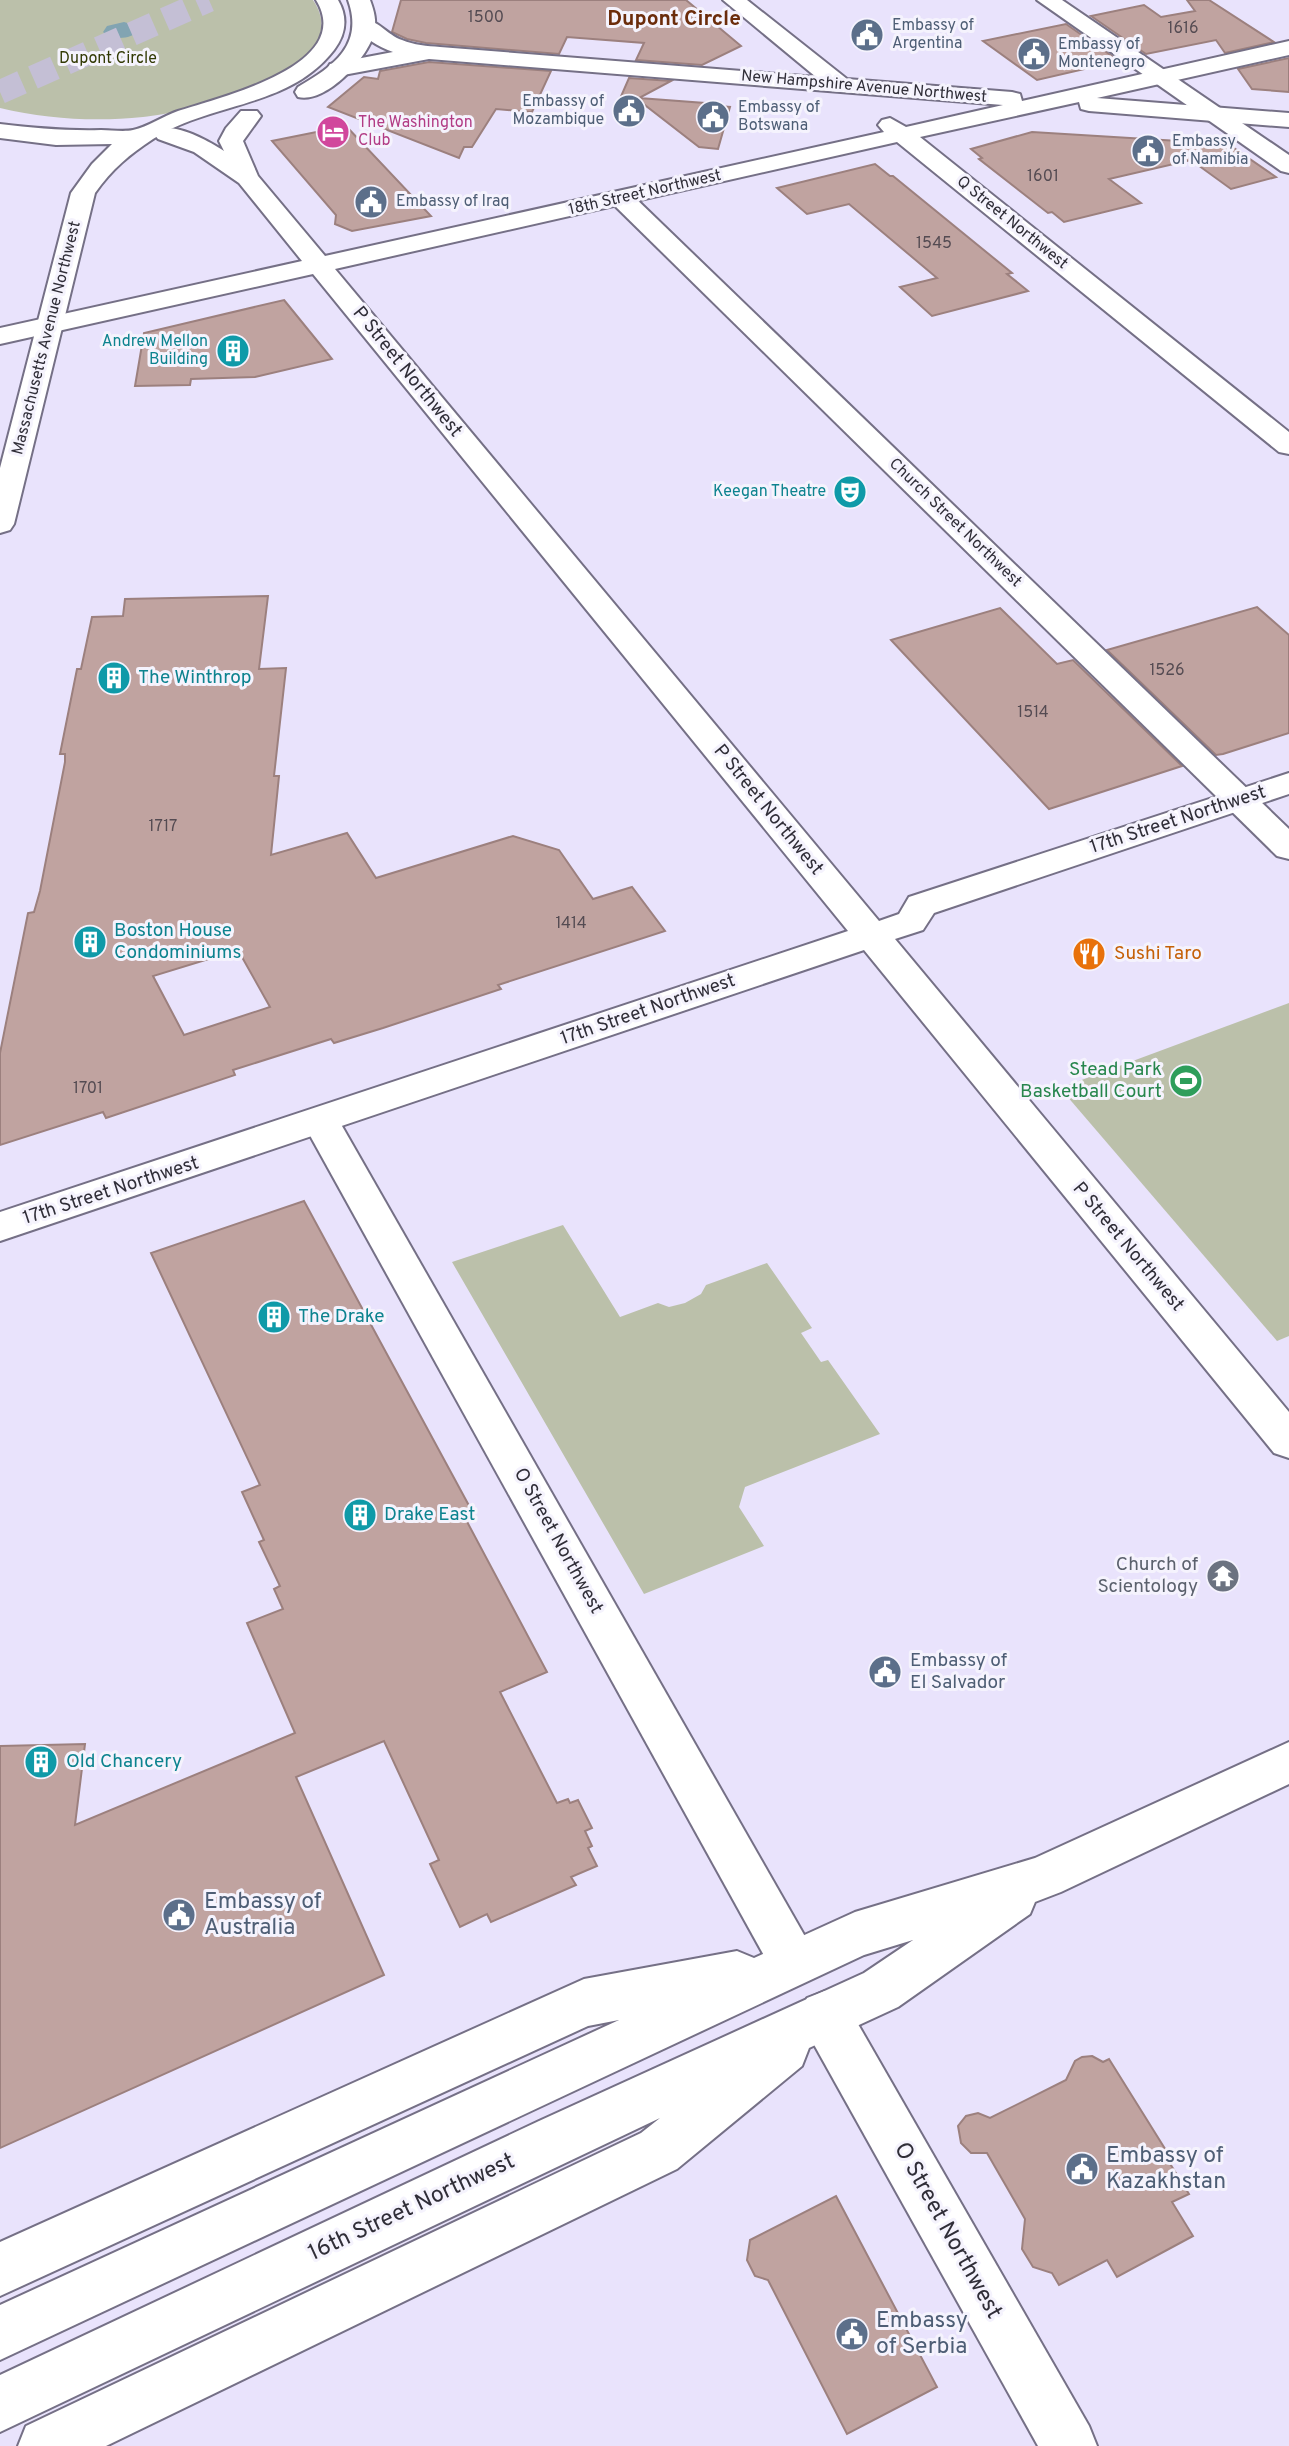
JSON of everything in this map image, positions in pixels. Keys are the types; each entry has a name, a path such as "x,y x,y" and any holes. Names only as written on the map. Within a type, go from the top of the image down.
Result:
{"main road":[{"path":"139,137 185,117 267,90 300,72 330,40 335,20 327,0"},
{"name":"Q Street Northwest","path":"734,0 1289,446"},
{"path":"1048,0 1289,166"},
{"path":"0,131 56,138 139,137 166,134 248,116 300,95 338,69 361,43 366,13 361,1"},
{"name":"New Hampshire Avenue Northwest","path":"366,25 383,41 440,54 1289,120"},
{"name":"18th Street Northwest","path":"0,336 1289,48"},
{"name":"New Hampshire Avenue Northwest","path":"338,69 384,59 440,54"},
{"name":"Massachusetts Avenue Northwest","path":"0,112 28,119 56,138 76,161 83,193"},
{"name":"P Street Northwest","path":"247,178 231,141 248,116"},
{"name":"P Street Northwest","path":"166,134 202,147 247,178 1289,1441"},
{"name":"Massachusetts Avenue Northwest","path":"0,524 83,193 111,156 139,137"},
{"name":"Church Street Northwest","path":"621,198 1289,848"},
{"name":"17th Street Northwest","path":"0,1227 911,922 921,905 1289,783"},
{"name":"O Street Northwest","path":"321,1121 794,1963"},
{"name":"16th Street Northwest","path":"0,2333 855,1935 1044,1877 1289,1762"},
{"name":"16th Street Northwest","path":"0,2404 557,2138 881,1990 1044,1877"},
{"name":"16th Street Northwest","path":"0,2269 584,2003 794,1963"},
{"name":"O Street Northwest","path":"825,2015 1069,2446"},
{"name":"16th Street Northwest","path":"46,2446 659,2151 825,2015"}],"green space":[{"name":"Dupont Circle","path":"0,0 313,0 322,26 313,48 293,68 263,84 229,97 143,117 71,118 0,108"},
{"path":"1289,1003 1289,1336 1277,1341 1060,1088"},
{"path":"563,1225 620,1317 658,1303 669,1307 685,1303 701,1294 706,1285 767,1263 812,1328 801,1333 821,1362 828,1360 880,1434 745,1487 739,1507 764,1546 644,1594 452,1262"}],"water":[{"path":"124,22 141,27 140,31 122,38 103,32 107,26"}],"building":[{"path":"401,0 686,0 741,46 702,65 636,60 644,43 567,37 559,54 426,43 392,32"},
{"path":"1187,0 1209,0 1274,42 1225,53 1216,40 1146,54 1091,16 1144,5 1161,17 1195,11"},
{"path":"1066,24 1119,61 1037,80 983,41"},
{"path":"1289,58 1289,92 1252,89 1238,69"},
{"path":"429,62 551,71 532,112 496,109 472,147 464,147 459,158 328,107 364,77 378,79 380,71"},
{"path":"629,78 671,81 639,98 730,107 718,149 699,147 637,99 615,110"},
{"path":"346,126 431,216 352,231 335,224 336,215 272,141"},
{"path":"1032,132 1228,144 1276,177 1231,189 1191,160 1109,179 1141,203 1064,222 1052,212 1048,213 979,159 982,158 971,149"},
{"path":"875,164 1012,273 1007,274 1028,291 932,316 900,287 937,278 849,204 807,214 777,188"},
{"name":"Andrew Mellon Building","path":"284,300 332,359 255,377 191,379 190,385 135,386 144,333"},
{"path":"268,596 259,669 286,668 274,776 279,776 271,855 347,833 376,878 513,836 559,850 593,899 632,887 665,931 498,985 501,989 383,1028 334,1043 331,1039 233,1070 235,1075 106,1118 103,1112 0,1145 0,1053 28,913 34,912 40,891 65,762 65,754 60,754 77,669 81,669 92,617 123,616 125,599","holes":["238,950 270,1007 184,1035 153,976"]},
{"path":"1257,607 1289,635 1289,733 1223,754 1216,755 1107,650"},
{"path":"1000,608 1057,664 1073,660 1182,766 1049,809 891,640"},
{"path":"304,1201 473,1513 464,1516 547,1672 500,1692 557,1803 568,1799 570,1803 578,1800 592,1828 585,1831 592,1846 588,1848 597,1866 571,1877 576,1885 491,1922 487,1914 460,1927 430,1864 439,1860 384,1741 296,1777 384,1975 0,2148 0,1746 85,1744 75,1825 295,1733 247,1623 283,1609 274,1589 280,1586 259,1542 264,1540 242,1492 260,1485 151,1253"},
{"name":"Embassy of Kazakhstan","path":"1092,2056 1103,2062 1109,2059 1172,2160 1169,2162 1189,2194 1172,2202 1193,2236 1117,2277 1107,2260 1059,2285 1052,2273 1033,2267 1022,2249 1025,2219 987,2153 971,2153 961,2143 958,2126 966,2116 978,2113 990,2118 1066,2080 1075,2061"},
{"name":"Embassy of Serbia","path":"836,2196 937,2387 847,2434 768,2280 755,2276 747,2260 750,2240"}],"tunnel":[{"path":"0,92 209,0"}],"place":[{"name":"Embassy of Argentina","path":"867,35"},
{"name":"Embassy of Montenegro","path":"1034,54"},
{"name":"Embassy of Mozambique","path":"629,111"},
{"name":"Embassy of Botswana","path":"713,117"},
{"name":"The Washington Club","path":"333,132"},
{"name":"Embassy of Namibia","path":"1148,151"},
{"name":"Embassy of Iraq","path":"371,202"},
{"name":"Andrew Mellon Building","path":"233,351"},
{"name":"Keegan Theatre","path":"850,492"},
{"name":"The Winthrop","path":"114,678"},
{"name":"Boston House Condominiums","path":"90,942"},
{"name":"Sushi Taro","path":"1089,954"},
{"name":"Stead Park Basketball Court","path":"1186,1081"},
{"name":"The Drake","path":"274,1317"},
{"name":"Drake East","path":"360,1515"},
{"name":"Church of Scientology","path":"1223,1576"},
{"name":"Embassy of El Salvador","path":"885,1672"},
{"name":"Old Chancery","path":"41,1762"},
{"name":"Embassy of Australia","path":"179,1915"},
{"name":"Embassy of Kazakhstan","path":"1082,2169"},
{"name":"Embassy of Serbia","path":"852,2334"}],"district":[{"name":"Dupont Circle","path":"674,19"}]}
